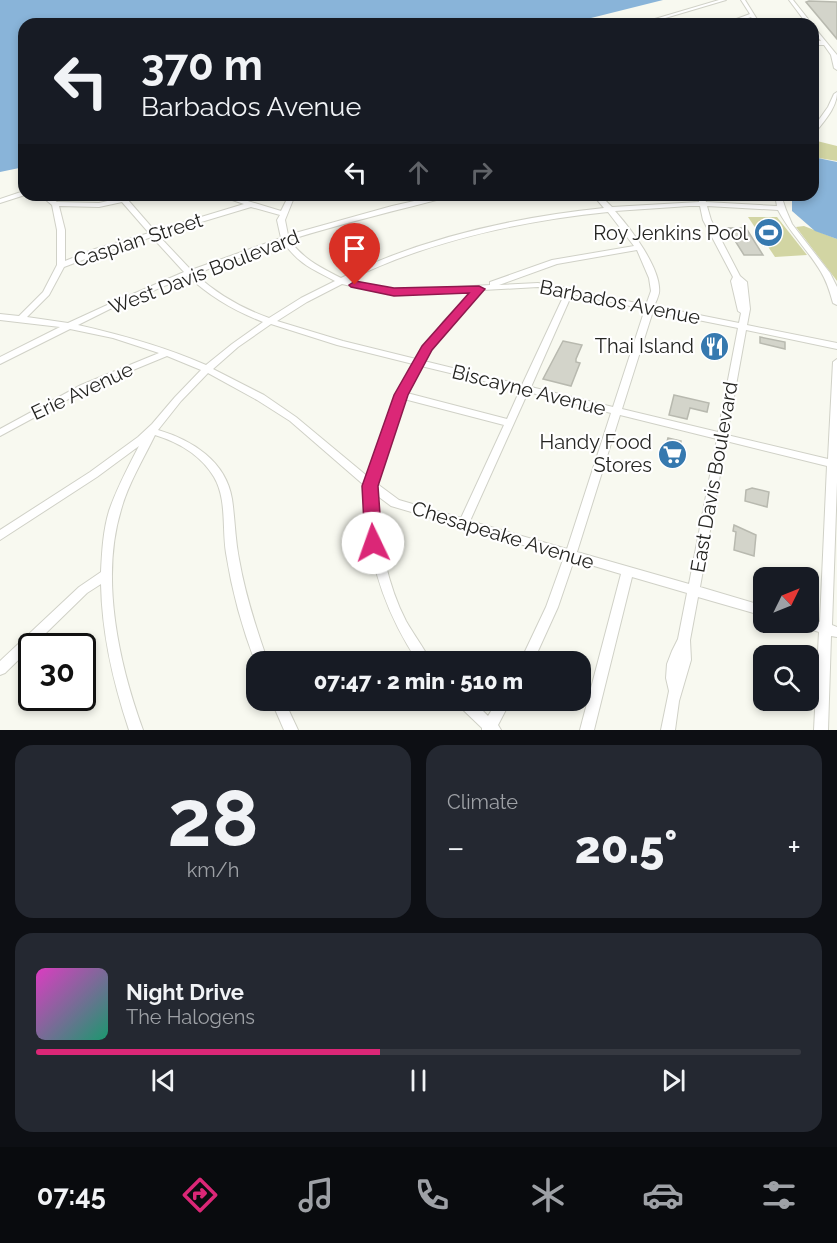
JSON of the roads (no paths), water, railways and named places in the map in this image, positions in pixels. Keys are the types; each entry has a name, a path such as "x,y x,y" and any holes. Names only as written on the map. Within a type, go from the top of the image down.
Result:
{"street":[{"path":"661,18 724,0"},
{"path":"743,0 754,18"},
{"path":"791,0 806,18"},
{"path":"743,18 752,15"},
{"path":"819,35 834,55 837,68"},
{"path":"819,43 825,43"},
{"path":"819,124 837,94"},
{"path":"0,201 18,195"},
{"path":"51,201 55,204 94,206 125,201"},
{"name":"Biscayne Avenue","path":"125,201 191,274 227,302 270,321 340,343 418,363 835,465"},
{"path":"237,201 283,214"},
{"path":"285,239 282,226 283,214 289,201"},
{"name":"West Davis Boulevard","path":"0,361 69,326 191,274 285,239 362,216 425,201"},
{"path":"531,651 552,607 570,556 655,291 654,282 638,248 602,201"},
{"path":"0,536 68,493 152,431 207,369 270,321 307,298 341,281 404,256 494,229 610,209 683,201"},
{"name":"East Davis Boulevard","path":"668,730 675,690 682,676 686,657 684,640 743,313 735,281 737,277 707,220 702,201"},
{"path":"719,201 780,208"},
{"path":"779,201 790,227 830,276 837,303"},
{"path":"22,318 46,293 61,265 61,230 55,204"},
{"name":"Caspian Street","path":"61,265 249,205"},
{"name":"Barbados Avenue","path":"285,239 297,255 308,264 341,281 394,292 524,285 570,291 837,346"},
{"path":"418,651 404,629 383,585 373,543 370,486 401,395 418,363 450,320 479,289 555,262 638,248"},
{"path":"464,523 570,291"},
{"name":"Chesapeake Avenue","path":"0,317 22,318 69,326 124,339 207,369 251,392 292,418 331,449 370,486 395,503 753,608"},
{"name":"Erie Avenue","path":"0,433 84,387 166,353"},
{"path":"821,730 831,630 837,362"},
{"path":"401,395 510,423"},
{"path":"136,730 121,681 112,640 107,574 112,520 152,431"},
{"path":"152,431 177,439 198,453 216,473 224,487 233,560 243,607 258,651"},
{"path":"587,730 627,572"},
{"path":"0,669 83,590 107,574"},
{"path":"282,711 291,730"},
{"path":"473,711 490,729 499,711"}],"water":[{"path":"0,0 663,0 591,18 18,18 18,168 0,172"},
{"path":"819,158 837,162 837,239 815,231 792,211 792,201 819,201"}],"place":[{"name":"Roy Jenkins Pool","path":"769,233"},
{"name":"Thai Island","path":"715,346"},
{"name":"Handy Food Stores","path":"673,454"}]}
